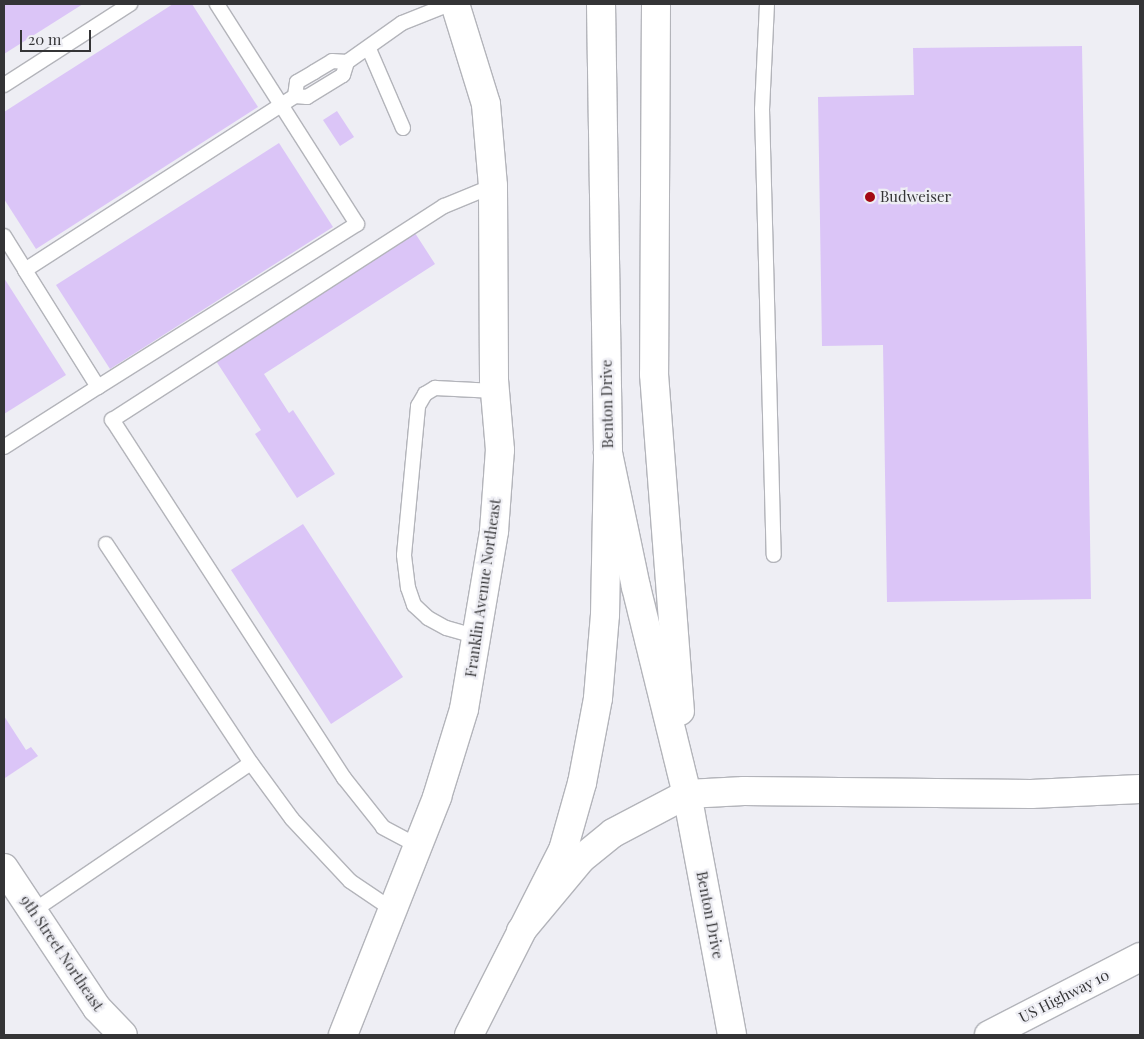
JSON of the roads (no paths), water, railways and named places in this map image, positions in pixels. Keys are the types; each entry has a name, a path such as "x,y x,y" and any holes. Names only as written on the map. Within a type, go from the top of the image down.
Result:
{"main road":[{"name":"Franklin Avenue Northeast","path":"343,1035 418,846 464,709 478,637 495,522 500,450 495,391 493,186 486,104 455,4"},
{"name":"Benton Drive","path":"601,4 608,453 636,587 687,794 732,1035"},
{"name":"Benton Drive","path":"656,4 654,374 687,794"},
{"path":"469,1035 563,850 582,783 598,698 605,616 608,453"},
{"path":"521,931 581,859 613,833 687,794 744,791 1031,794 1140,789"},
{"name":"9th Street Northeast","path":"4,868 97,1008 123,1035"},
{"name":"US Highway 10","path":"989,1035 1140,957"}],"lane":[{"path":"4,85 130,4"},
{"path":"4,447 357,224 217,4"},
{"path":"25,270 282,105 295,96 297,82 332,61 347,62 369,49 402,23 450,4"},
{"path":"767,4 762,109 774,554"},
{"path":"369,49 403,128"},
{"path":"418,846 383,827 344,778 112,420 444,206 493,186"},
{"path":"4,236 98,387"},
{"path":"478,637 446,628 428,618 414,605 408,588 404,555 418,406 425,394 435,388 495,391"},
{"path":"106,544 251,763 292,819 350,881 394,910"},
{"path":"33,911 251,763"}],"place":[{"name":"Budweiser","path":"870,197"}]}
